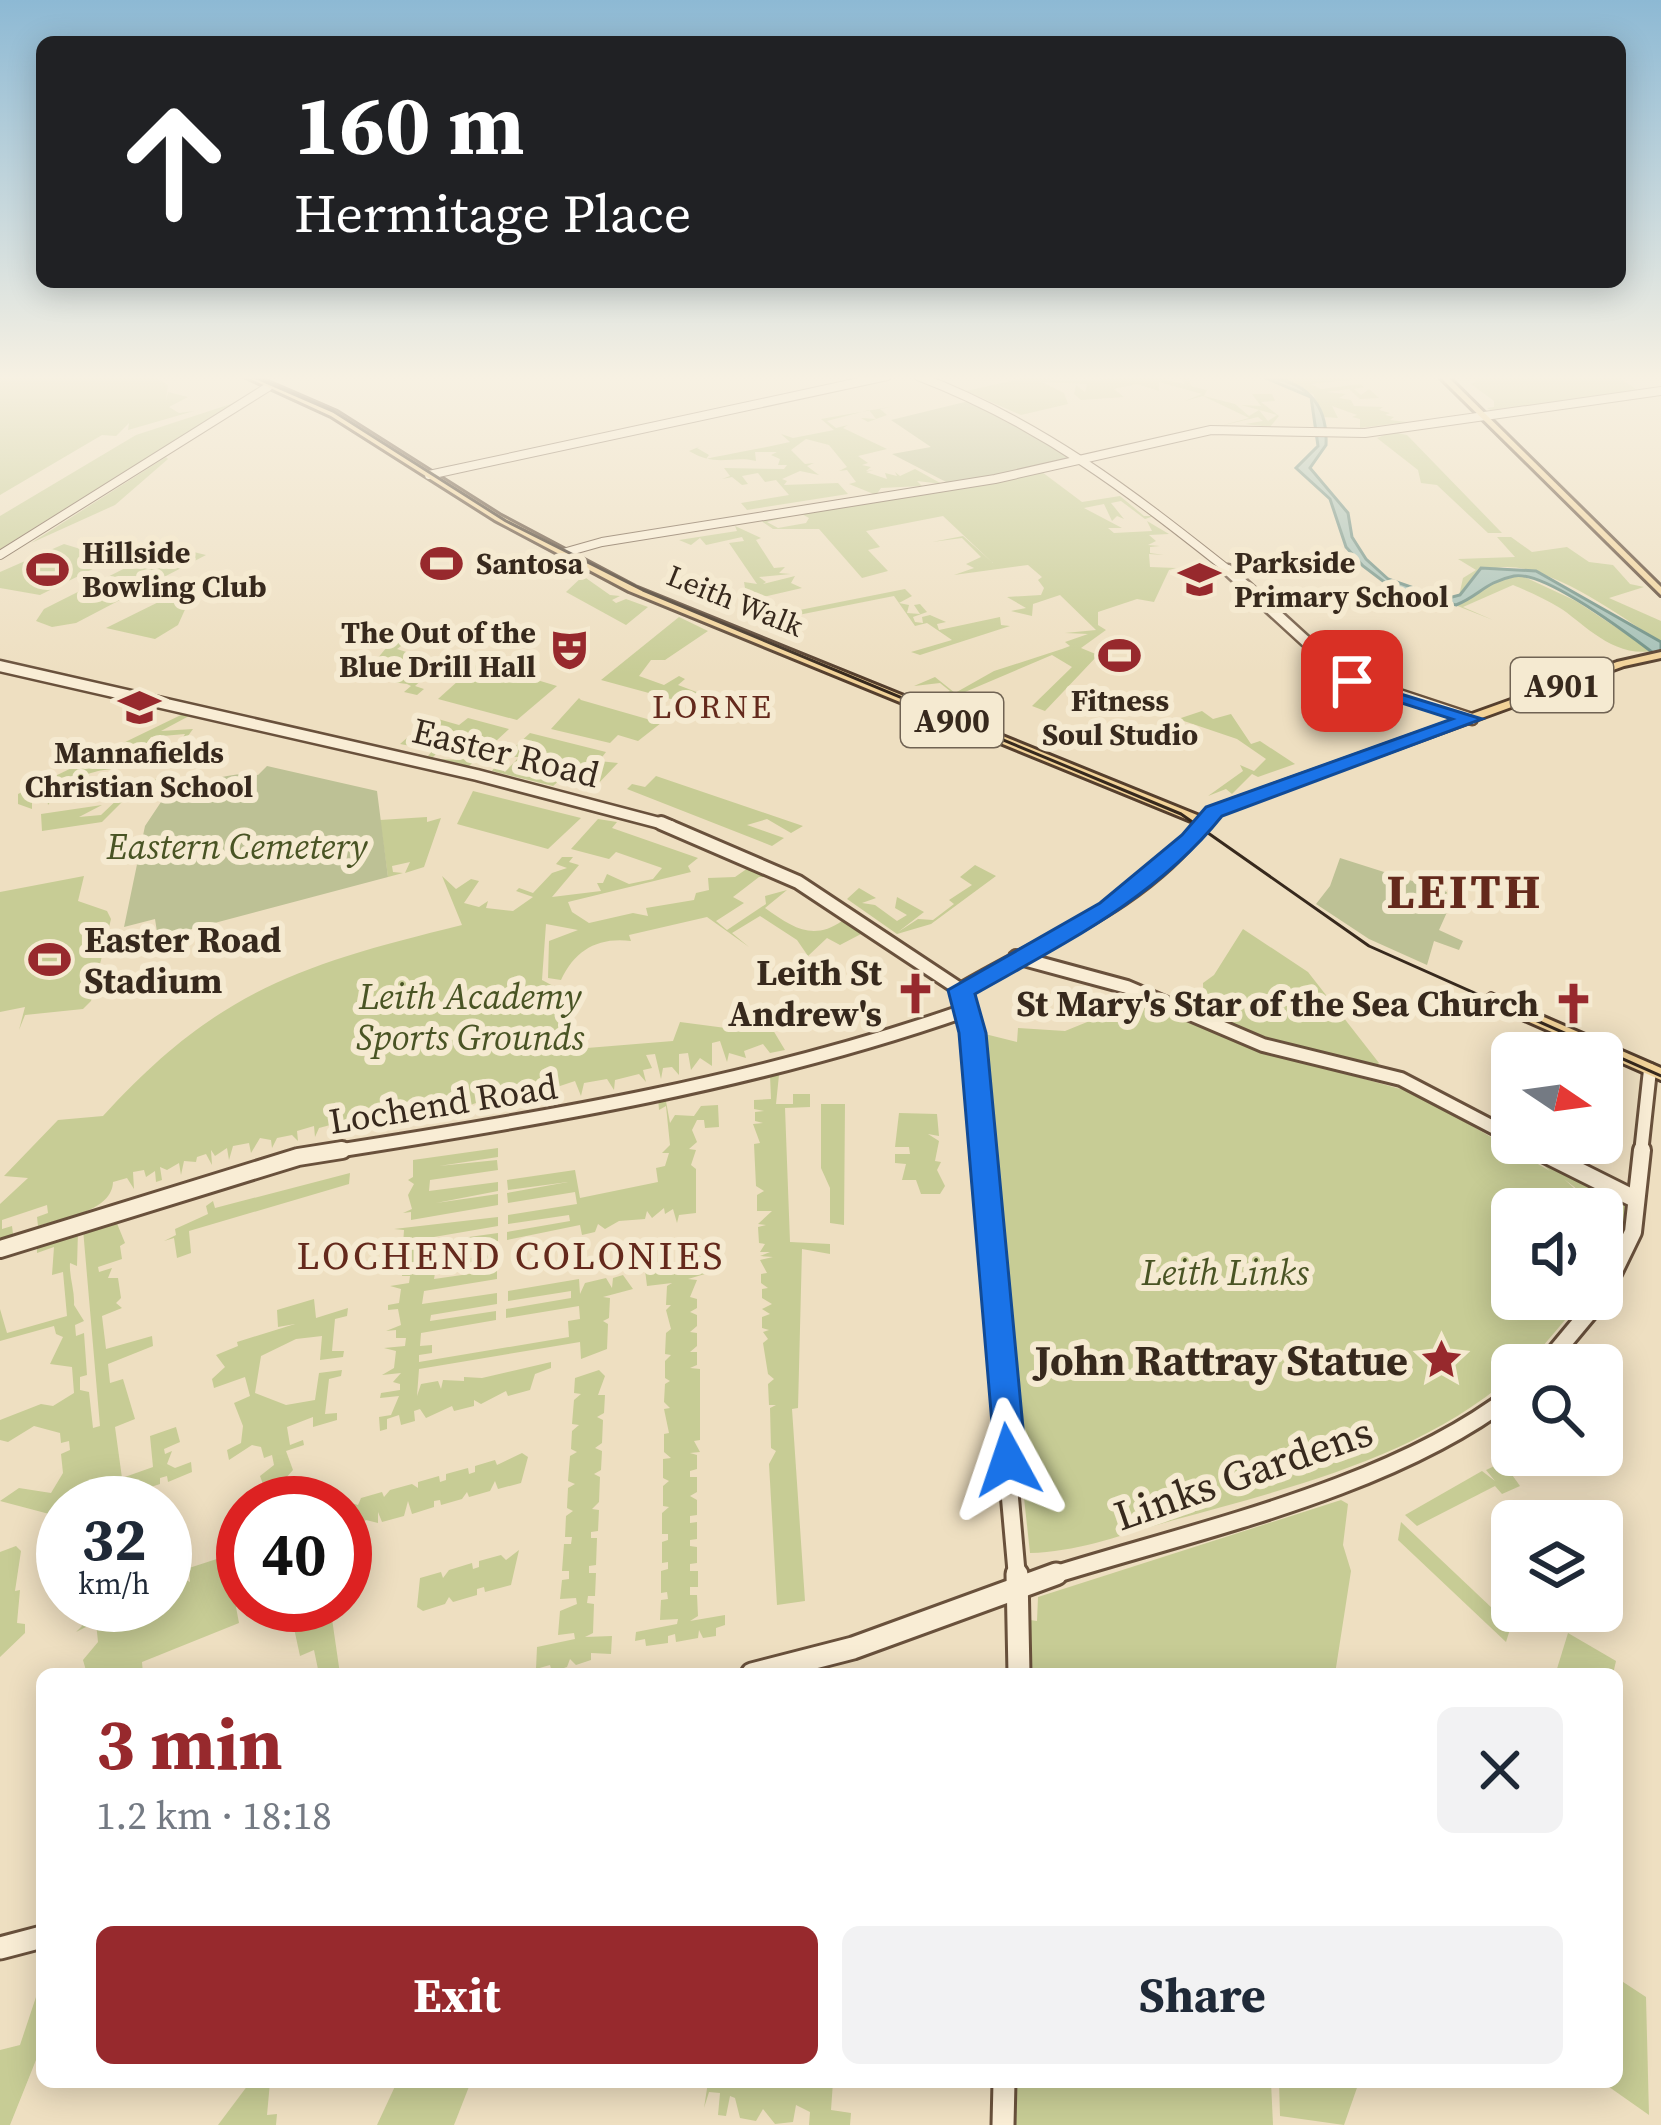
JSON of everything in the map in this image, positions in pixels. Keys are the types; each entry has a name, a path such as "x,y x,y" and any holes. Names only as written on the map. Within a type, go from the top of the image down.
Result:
{"main road":[{"name":"Leith Walk","path":"436,475 632,589 1205,819"},
{"path":"1543,475 1661,592"},
{"name":"A901","path":"1205,819 1657,656"},
{"path":"1491,999 1656,1072"}],"street":[{"path":"0,556 130,475"},
{"path":"567,552 1000,475"},
{"path":"1106,475 1231,572 1340,674 1385,694 1472,719"},
{"name":"Easter Road","path":"0,666 498,780 684,830 798,882 961,990"},
{"path":"1019,1668 1019,1586 967,1010 961,990 1109,909 1190,840 1205,819"},
{"path":"1016,957 1127,987 1273,1048 1401,1079 1491,1126"},
{"name":"Lochend Road","path":"0,1249 120,1208 316,1153 581,1112 876,1042 967,1010"},
{"path":"1623,1257 1634,1220 1656,1072"},
{"path":"1566,1164 1635,1198"},
{"path":"1562,1344 1582,1320"},
{"name":"Links Gardens","path":"776,1668 854,1648 1019,1586 1363,1477 1491,1410"},
{"path":"0,1948 36,1939"},
{"path":"1003,2125 1004,2088"}],"green space":[{"path":"0,475 34,475 0,495"},
{"path":"69,475 119,475 0,549 0,516"},
{"path":"137,475 149,475 115,505 31,543"},
{"path":"746,475 742,476 748,484 732,477 722,479 730,476"},
{"path":"760,475 791,475 782,479 787,481 784,485 838,483 848,494 747,510 741,503 789,495 776,480 765,482"},
{"path":"851,475 887,479 886,475 926,475 942,484 917,481 922,486 881,488 876,495 849,484 856,482"},
{"path":"933,475 995,475 950,484"},
{"path":"1046,475 1082,502 1120,496 1144,516 1154,516 1145,519 1121,501 1111,503 1124,519 1117,516 1112,521 1104,504 1084,508 1122,528 1108,528 1114,533 1152,531 1147,521 1169,534 1149,535 1156,541 1148,545 1160,546 1150,547 1150,553 1164,555 1149,554 1150,567 1176,568 1169,570 1154,602 1137,599 1098,612 1098,625 1106,630 1081,648 1098,655 1045,711 1032,706 1072,667 1052,655 958,695 946,693 950,691 940,683 914,686 935,677 955,693 994,671 1070,646 1065,642 1088,634 1065,633 1096,630 1060,595 1033,604 1032,616 1011,611 1026,608 1007,597 1041,595 1044,588 1038,580 1042,577 1028,565 954,575 974,568 966,564 981,557 962,538 932,542 963,536 993,563 943,516 866,531 880,547 868,550 888,571 862,578 819,529 773,529 760,520 797,514 767,522 778,528 806,523 809,518 800,513"},
{"path":"1419,475 1446,475 1502,533 1488,533 1437,485 1421,483"},
{"path":"735,526 761,538 756,540 774,568 785,567 779,573 791,574 759,577 763,584 795,576 791,583 802,588 759,598 745,588 744,582 757,584 729,543 744,541 742,537 706,545 700,538 691,545 679,540 737,531"},
{"path":"1497,537 1511,537 1532,552 1567,547 1589,562 1613,565 1630,584 1644,587 1609,598 1661,621 1661,642 1586,594 1528,570 1501,567 1477,575 1459,596 1463,578 1476,570 1458,559 1515,557"},
{"path":"64,544 113,559 40,595 0,588 0,572"},
{"path":"169,546 206,555 76,623 52,627 36,621 44,609"},
{"path":"1520,575 1576,601 1652,651 1611,644 1560,608 1513,585 1463,607 1493,620 1455,605 1477,588"},
{"path":"583,576 610,595 620,596 612,600 616,603 626,599 648,607 626,625 566,592"},
{"path":"197,583 178,625 155,639 106,628"},
{"path":"905,589 912,596 899,603 909,605 907,613 920,614 914,605 920,604 927,612 913,617 915,622 923,623 922,617 930,615 946,622 937,624 939,630 1000,617 1001,625 1010,626 920,655 911,652 952,640 927,623 915,626 894,596 768,621 775,627 755,619"},
{"path":"679,617 708,631 665,660 651,660 639,676 664,685 679,676 685,679 678,685 707,696 693,705 601,680"},
{"path":"386,637 405,643 397,649 440,663 457,660 449,668 437,666 415,686 424,689 417,695 404,692 411,686 407,684 361,678 387,647 378,644"},
{"path":"478,663 557,686 517,720 438,699"},
{"path":"579,698 661,723 638,741 618,735 610,743 551,729"},
{"path":"1202,711 1213,719 1231,714 1251,744 1260,741 1295,764 1258,777 1252,774 1232,794 1226,789 1208,796 1243,771 1240,765 1254,771 1266,759 1237,739 1178,719"},
{"path":"183,714 189,716 161,731 193,729 175,754 162,755 175,752 185,734 151,737 145,746 127,750 123,756 129,758 123,762 115,758 101,765 116,769 67,779 48,805 46,790 32,794 32,809 18,804 18,794"},
{"path":"431,717 459,725 468,718 509,729 469,766 440,759 461,760 465,755 441,749 433,757 428,756 433,750 400,744"},
{"path":"530,733 606,752 599,761 618,763 594,788 561,779 553,786 492,771 496,765 505,772 519,757 504,757"},
{"name":"Eastern Cemetery","path":"267,766 377,791 388,877 158,938 155,919 124,927 145,826 171,787 258,775"},
{"path":"656,776 803,826 791,833 767,819 747,825 784,838 772,846 627,789 632,784 645,787"},
{"path":"158,779 142,782 102,822 42,831 41,814 102,805 79,817 101,815 121,796 114,794 118,782"},
{"path":"473,791 581,818 548,849 457,824"},
{"path":"427,817 427,822 441,818 424,867 405,873 410,862 392,866 393,872 403,873 388,877 380,820"},
{"name":"Leith Academy Sports Grounds","path":"598,819 617,822 612,828 698,858 688,866 691,872 568,902 572,912 589,923 633,913 648,916 646,908 694,900 696,893 709,890 708,878 735,877 748,868 771,877 759,877 733,897 744,903 716,921 727,930 766,904 765,896 787,890 765,908 803,930 822,930 842,921 861,934 840,945 827,938 808,956 797,940 760,916 732,933 749,947 707,917 629,935 631,941 598,944 581,953 561,980 548,978 549,941 578,930 546,924 542,980 557,988 552,1002 561,1008 569,1037 587,1048 673,1041 680,1022 741,1030 744,1021 761,1023 764,1015 785,1050 770,1053 763,1044 744,1051 746,1058 729,1053 727,1062 720,1041 712,1043 712,1066 700,1058 691,1070 688,1053 679,1054 679,1075 672,1067 663,1068 661,1079 655,1054 646,1055 652,1068 643,1070 646,1082 639,1074 615,1080 614,1090 607,1079 584,1083 581,1096 575,1081 554,1088 555,1100 553,1092 493,1099 463,1109 443,1106 442,1117 438,1107 425,1109 424,1121 419,1120 420,1109 409,1114 409,1108 403,1122 398,1115 382,1114 379,1126 374,1115 362,1120 361,1128 356,1119 341,1121 340,1131 334,1124 319,1128 315,1137 314,1126 297,1131 298,1141 292,1135 277,1138 272,1148 271,1140 260,1138 251,1153 249,1143 233,1146 229,1160 227,1148 215,1156 211,1150 212,1165 206,1154 196,1162 184,1161 181,1175 179,1163 167,1170 160,1167 162,1180 156,1182 155,1171 146,1177 144,1170 133,1172 134,1189 127,1178 113,1182 105,1200 74,1216 38,1226 37,1217 48,1213 47,1205 2,1220 2,1229 12,1226 13,1234 0,1239 0,1204 28,1178 4,1176 58,1120 103,1116 185,1039 265,988 354,954 462,925 442,876 456,889 471,879 479,881 464,903 479,907 488,901 486,908 513,911 533,897 516,891 533,893 552,873 567,868 556,864 562,857 573,857 569,862 579,865 552,897 601,891 597,883 603,883 607,874 629,884 653,879 662,868 616,852 609,859 571,849"},
{"path":"1340,858 1447,892 1445,899 1452,901 1439,930 1463,941 1459,950 1434,941 1427,965 1369,939 1316,904 1330,886"},
{"path":"975,865 996,876 931,924 897,934 847,899 859,888 876,898 862,903 875,905 897,921 907,915 895,908 897,897 924,912 898,932 918,919 933,920 954,904 949,900 972,885 960,877"},
{"name":"Easter Road Stadium","path":"84,876 78,901 107,911 111,919 91,1001 83,1009 25,1015 19,1030 25,1007 0,1012 0,892"},
{"path":"1243,929 1308,972 1379,1063 1375,1067 1260,1037 1204,1013 1203,983 1214,975"},
{"name":"Leith Links","path":"1144,999 1252,1048 1415,1093 1491,1137 1491,1164 1538,1164 1550,1171 1542,1164 1553,1164 1604,1188 1576,1188 1564,1179 1574,1188 1491,1188 1491,1320 1565,1320 1545,1344 1491,1344 1491,1392 1395,1449 1307,1482 1103,1541 1030,1553 996,1239 985,1034 1017,1042 1018,1028 1065,1031"},
{"path":"770,1075 779,1075 776,1104 793,1104 793,1094 810,1094 810,1107 785,1108 790,1242 830,1244 830,1254 802,1249 798,1408 792,1409 805,1601 777,1605 769,1464 776,1451 771,1448 770,1408 776,1405 769,1405 768,1384 774,1379 768,1374 763,1343 768,1339 763,1332 769,1330 762,1328 762,1317 770,1314 762,1309 772,1304 762,1298 762,1289 768,1288 761,1283 761,1274 767,1273 760,1260 773,1257 760,1256 770,1252 760,1252 765,1244 759,1243 758,1227 766,1225 758,1224 772,1211 757,1211 757,1195 764,1191 756,1186 754,1144 760,1143 753,1124 763,1123 755,1121 755,1112 764,1111 754,1109 754,1100 771,1099"},
{"path":"665,1096 670,1123 675,1115 694,1116 701,1106 718,1105 719,1127 705,1128 704,1120 697,1120 692,1130 697,1142 689,1149 696,1150 691,1165 696,1169 696,1213 679,1215 677,1223 673,1209 665,1214 664,1208 652,1218 647,1211 645,1219 619,1221 605,1229 598,1224 595,1232 582,1235 580,1225 507,1240 507,1232 570,1221 569,1215 508,1224 508,1215 577,1204 575,1192 508,1203 507,1193 568,1182 508,1190 507,1180 575,1170 580,1198 658,1182 656,1168 665,1166 669,1153 662,1153 670,1145 666,1106 659,1110 658,1097"},
{"path":"821,1104 845,1104 844,1225 830,1223 830,1188 821,1168"},
{"path":"899,1113 937,1114 939,1136 928,1134 939,1141 935,1161 941,1162 937,1170 945,1186 940,1194 921,1194 916,1180 902,1180 906,1164 895,1163 895,1154 910,1154 909,1147 895,1147"},
{"path":"498,1148 498,1157 439,1166 497,1160 498,1170 430,1180 429,1191 498,1182 498,1191 436,1203 498,1194 498,1205 411,1220 411,1212 403,1213 412,1209 408,1195 414,1184 408,1180 413,1177 413,1160"},
{"path":"350,1173 349,1184 189,1231 191,1253 177,1258 174,1238 164,1241 176,1235 175,1229 208,1214 206,1206 213,1201 215,1208"},
{"name":"Leith Links","path":"1623,1197 1629,1200 1623,1234"},
{"path":"498,1217 498,1226 434,1237 433,1242 498,1233 498,1241 426,1252 425,1265 498,1254 498,1263 435,1273 434,1279 497,1270 497,1279 424,1291 422,1304 497,1293 497,1304 431,1315 430,1321 496,1311 496,1320 421,1333 420,1346 432,1345 432,1353 419,1355 419,1362 569,1337 568,1321 580,1319 579,1306 506,1318 506,1309 571,1298 571,1291 508,1301 508,1291 579,1279 580,1294 585,1283 606,1278 612,1288 613,1278 623,1275 633,1289 603,1297 610,1298 609,1318 603,1321 608,1324 607,1349 581,1359 580,1342 419,1369 417,1396 421,1384 438,1381 441,1389 443,1380 482,1378 551,1362 551,1368 535,1374 530,1390 508,1396 506,1391 481,1404 474,1400 474,1406 454,1411 452,1406 426,1418 420,1409 414,1411 415,1421 401,1425 399,1415 387,1419 387,1429 380,1431 379,1417 391,1415 399,1396 380,1398 381,1393 400,1390 400,1384 393,1382 401,1373 382,1375 394,1368 396,1351 384,1348 405,1346 406,1338 396,1338 396,1330 386,1331 401,1325 398,1309 388,1310 388,1305 399,1303 401,1289 390,1286 409,1283 410,1276 402,1276 402,1268 391,1270 402,1263 403,1249 392,1250 403,1245 404,1230 394,1229"},
{"path":"116,1221 125,1243 120,1246 122,1259 98,1267 99,1272 112,1268 108,1278 118,1278 121,1298 116,1303 122,1308 102,1316 106,1349 152,1336 153,1346 108,1364 110,1383 123,1379 135,1419 115,1427 122,1476 61,1476 61,1454 70,1450 69,1441 61,1443 60,1433 34,1426 8,1442 0,1440 0,1420 41,1404 53,1406 74,1393 72,1367 50,1364 63,1337 54,1326 0,1341 0,1309 7,1333 67,1316 63,1272 52,1275 54,1247 37,1253 37,1246 78,1231 77,1266 70,1263 70,1268 74,1305 84,1321 75,1325 76,1336 84,1333 87,1375 80,1377 80,1390 89,1392 93,1428 100,1426 83,1229"},
{"path":"712,1251 713,1260 721,1254 722,1269 688,1279 697,1280 690,1297 697,1299 697,1308 690,1312 697,1315 697,1326 690,1332 697,1333 697,1346 690,1352 697,1352 697,1365 690,1368 700,1369 700,1440 694,1441 700,1452 690,1453 697,1455 697,1469 690,1471 690,1477 697,1477 697,1492 690,1496 697,1500 697,1515 690,1516 690,1523 697,1522 697,1539 690,1540 690,1546 697,1547 697,1563 690,1564 690,1571 698,1571 698,1587 690,1587 690,1595 697,1595 698,1616 690,1621 725,1615 725,1625 716,1628 716,1636 703,1638 699,1630 698,1638 676,1642 675,1634 668,1636 668,1643 646,1646 645,1639 635,1641 636,1632 677,1624 678,1619 660,1620 661,1600 668,1599 667,1592 661,1593 661,1571 668,1569 668,1562 662,1563 662,1542 668,1534 662,1534 662,1513 669,1507 663,1506 663,1486 669,1481 663,1478 663,1459 671,1458 664,1452 664,1434 669,1433 664,1409 670,1408 664,1402 665,1384 670,1381 665,1378 665,1361 671,1355 665,1354 666,1333 671,1329 667,1286 672,1283 647,1286 643,1254 651,1274 653,1267 664,1264 667,1269 667,1262 681,1264 684,1258"},
{"path":"314,1299 316,1318 348,1308 347,1316 335,1319 332,1351 344,1351 343,1357 320,1360 322,1336 296,1339 261,1356 255,1393 286,1405 315,1400 319,1373 342,1370 341,1376 329,1379 325,1414 337,1413 337,1420 313,1427 313,1417 287,1427 290,1445 303,1440 304,1445 286,1451 293,1470 288,1476 260,1476 274,1465 272,1455 264,1458 261,1447 252,1445 229,1460 227,1450 241,1443 243,1426 234,1403 250,1396 245,1377 214,1388 212,1379 225,1367 216,1355 238,1346 237,1342 295,1324 278,1327 277,1310"},
{"path":"599,1370 605,1376 598,1395 605,1395 604,1413 597,1417 603,1420 602,1443 595,1448 602,1451 601,1470 594,1474 600,1477 599,1502 592,1509 599,1510 598,1531 591,1532 591,1538 597,1538 596,1565 589,1566 589,1573 596,1573 595,1596 588,1596 587,1603 594,1604 593,1633 585,1637 612,1636 611,1654 591,1653 591,1660 576,1665 570,1659 564,1668 536,1668 537,1647 575,1639 574,1633 558,1635 560,1611 577,1604 576,1598 560,1599 562,1580 569,1579 569,1571 562,1571 564,1544 571,1544 572,1537 565,1537 566,1516 573,1511 567,1508 568,1488 575,1484 568,1481 570,1456 577,1452 571,1449 572,1431 579,1425 572,1424 574,1400 581,1394 574,1393 575,1378"},
{"path":"176,1427 180,1442 164,1449 165,1454 172,1451 167,1464 175,1468 191,1462 192,1472 128,1476 153,1467 150,1436"},
{"path":"522,1453 528,1457 521,1483 498,1489 495,1481 490,1491 469,1497 467,1492 462,1499 441,1505 440,1500 434,1501 434,1507 412,1514 408,1501 404,1516 382,1522 378,1512 378,1523 372,1522 372,1495 382,1492 384,1497 390,1490 412,1484 418,1488 418,1482 439,1476 440,1482 446,1474 468,1468 469,1474 475,1466 495,1460 497,1465"},
{"path":"1491,1468 1491,1476 1513,1476 1520,1486 1502,1494 1495,1486 1417,1526 1405,1515 1482,1471 1495,1481 1486,1470"},
{"path":"19,1488 36,1491 36,1511 0,1501"},
{"path":"1341,1500 1348,1504 1343,1545 1351,1571 1336,1668 1029,1668 1030,1620 1037,1621 1038,1597"},
{"path":"1401,1522 1491,1607 1491,1628 1398,1540"},
{"path":"16,1546 21,1551 15,1591 20,1590 17,1623 25,1624 25,1633 0,1657 0,1552"},
{"path":"519,1550 511,1585 485,1592 484,1587 477,1589 477,1595 453,1602 449,1597 445,1604 423,1611 417,1607 420,1578 441,1572 443,1578 449,1570 472,1563 473,1569 479,1561 501,1555 506,1560"},
{"path":"216,1559 217,1632 142,1662 142,1668 85,1668 83,1660 98,1642 97,1632 192,1632 192,1567"},
{"path":"295,1632 334,1632 339,1668 318,1668 314,1650 300,1656"},
{"path":"1568,1633 1616,1661 1614,1668 1557,1668"},
{"path":"1623,1982 1646,1997 1649,2115 1611,2088 1623,2088"},
{"path":"36,1997 36,2060 10,2125 0,2125 0,2050 20,2045"},
{"path":"246,2088 269,2088 267,2115 277,2114 276,2125 218,2125"},
{"path":"394,2088 468,2088 454,2125 377,2125"},
{"path":"707,2088 833,2088 831,2110 851,2113 850,2125 809,2125 810,2112 796,2105 793,2122 775,2124 763,2109 756,2121 740,2118 735,2098 730,2096 726,2116 718,2115 720,2093 709,2092 704,2108"},
{"path":"1015,2088 1271,2088 1273,2125 1014,2125"},
{"path":"1279,2088 1357,2088 1344,2125 1280,2116"}],"water":[{"path":"1304,475 1316,475 1348,513 1352,537 1366,559 1388,579 1445,599 1460,595 1481,568 1536,571 1661,642 1661,659 1589,608 1528,577 1504,579 1456,605 1395,590 1346,547 1330,499"}],"tram line":[{"path":"434,475 506,521 643,590 1181,814 1369,946 1661,1076"}],"place":[{"name":"Santosa","path":"442,564"},
{"name":"Hillside Bowling Club","path":"48,570"},
{"name":"Parkside Primary School","path":"1200,580"},
{"name":"The Out of the Blue Drill Hall","path":"570,650"},
{"name":"Fitness Soul Studio","path":"1120,655"},
{"name":"Mannafields Christian School","path":"139,707"},
{"name":"Easter Road Stadium","path":"50,960"},
{"name":"Leith St Andrew's","path":"916,993"},
{"name":"St Mary's Star of the Sea Church","path":"1573,1003"},
{"name":"John Rattray Statue","path":"1442,1360"}],"district":[{"name":"LORNE","path":"713,706"},
{"name":"LEITH","path":"1465,891"},
{"name":"LOCHEND COLONIES","path":"511,1255"}],"route":[{"path":"1008,1460 972,1033 961,990 1109,909 1195,836 1214,812 1472,719 1352,681"}]}
